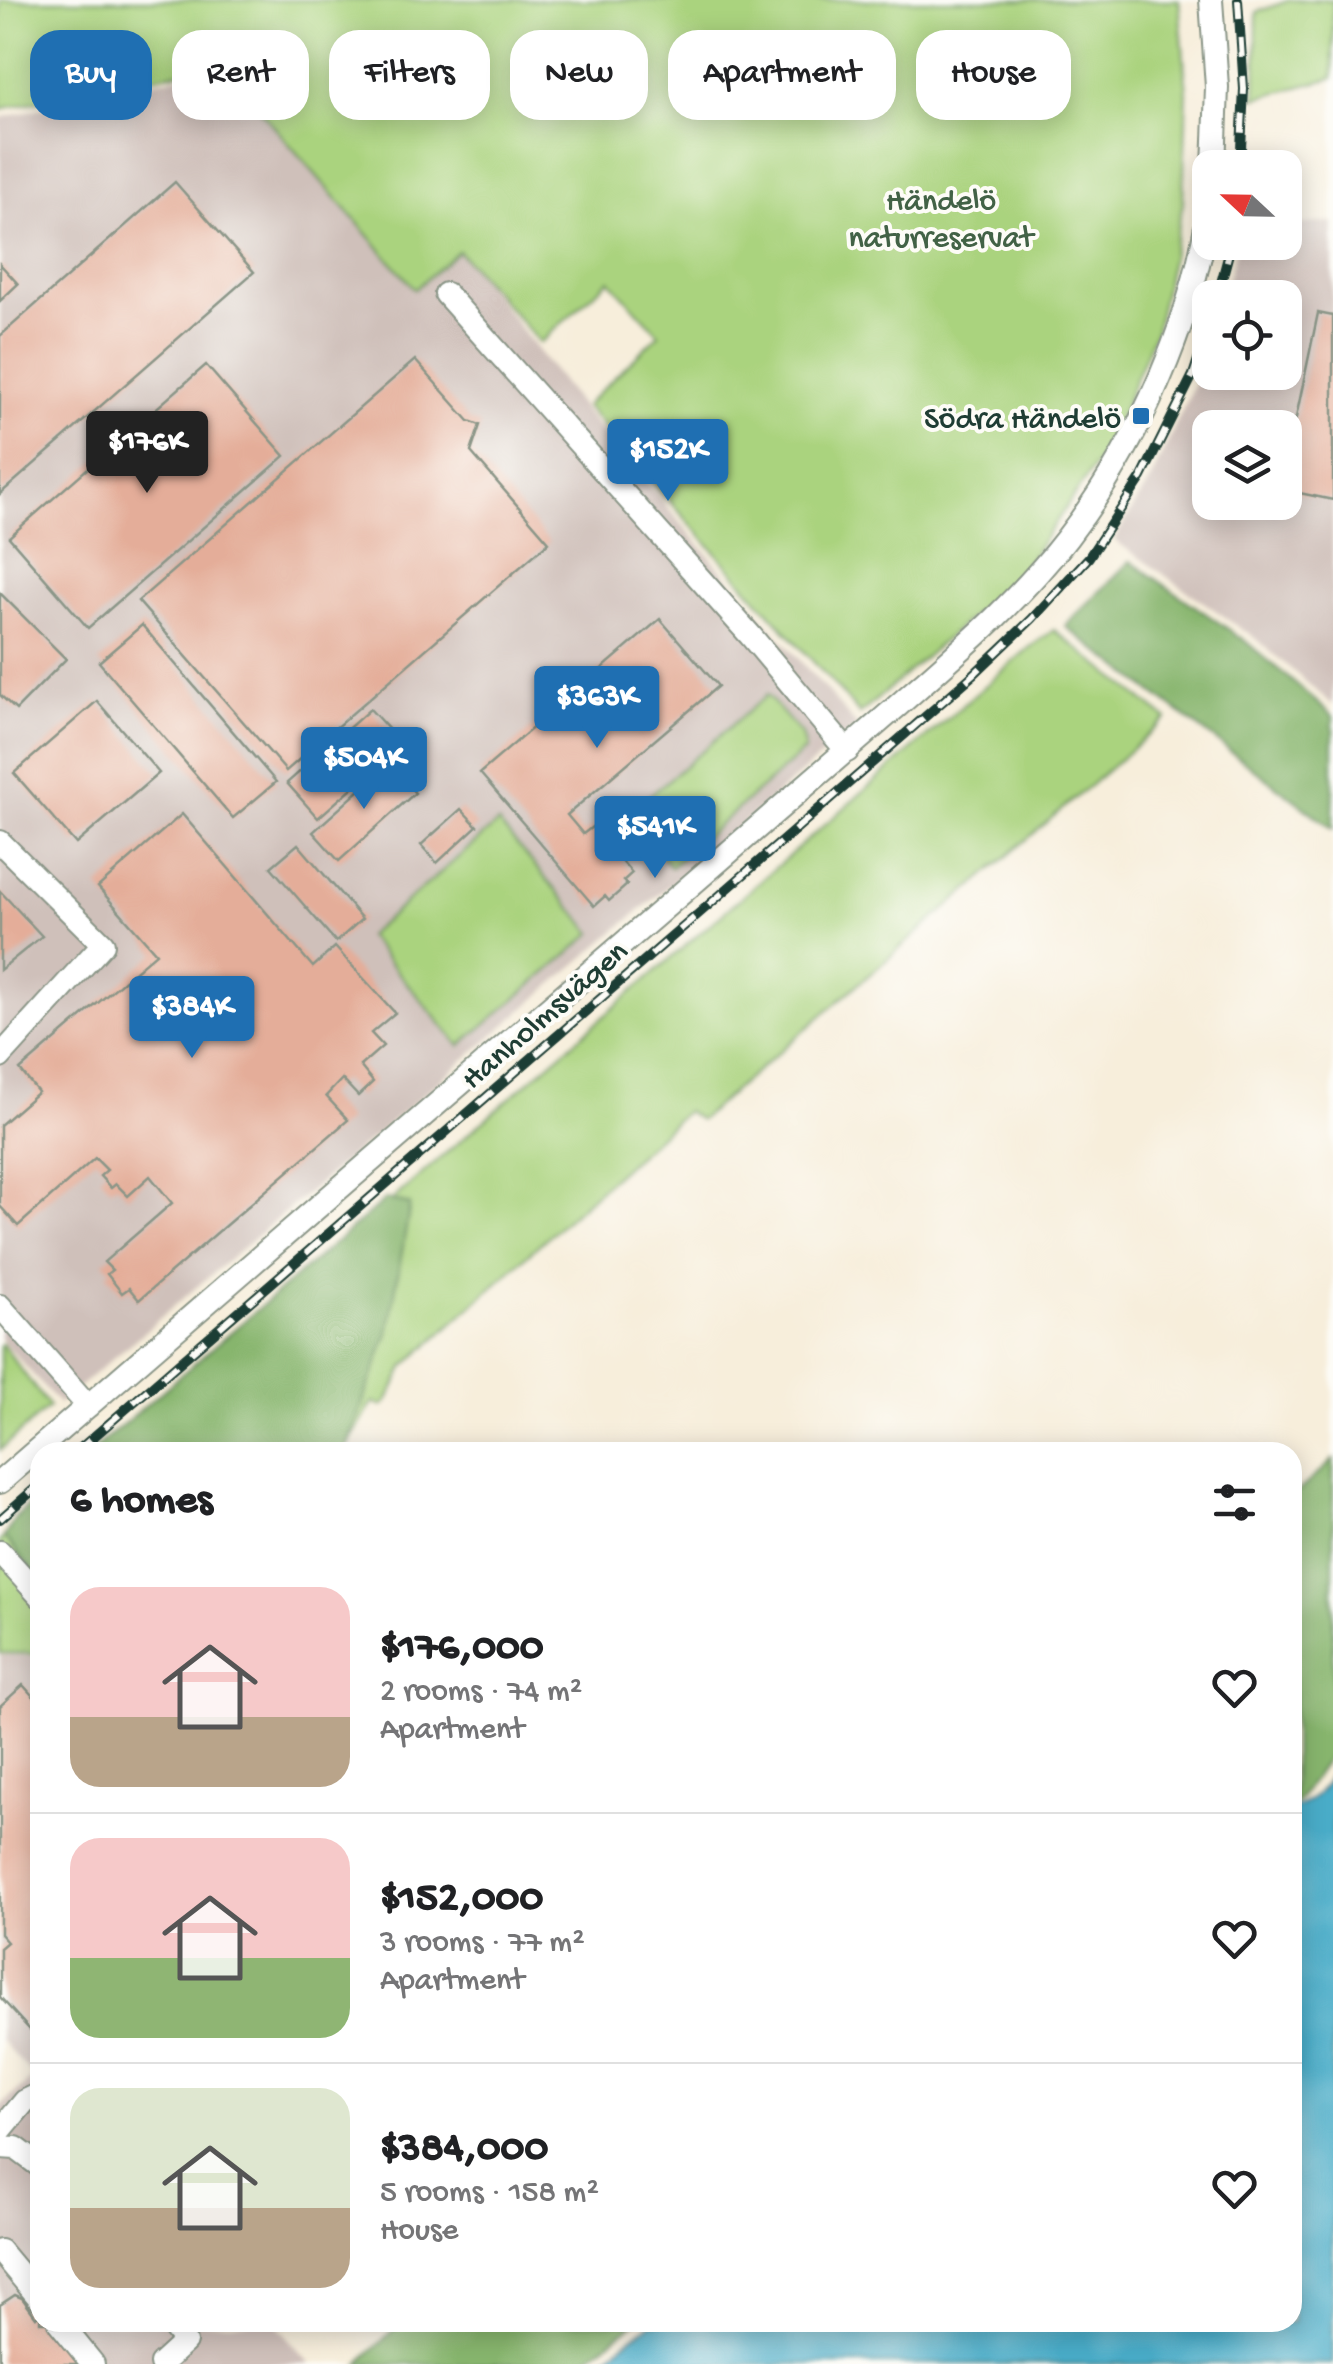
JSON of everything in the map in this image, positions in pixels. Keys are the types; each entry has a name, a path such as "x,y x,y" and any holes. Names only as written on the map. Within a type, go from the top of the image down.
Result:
{"street":[{"path":"1211,0 1217,87 1215,150"},
{"name":"Hanholmsvägen","path":"46,1442 847,751 1028,586 1094,500 1142,416 1167,357 1197,260"},
{"path":"446,294 750,635 847,751"},
{"path":"0,842 103,944 0,1057"},
{"path":"0,1306 88,1406"},
{"name":"Hanholmsvägen","path":"0,1482 30,1456"},
{"path":"0,1552 30,1585"},
{"path":"0,2131 30,2098"},
{"path":"0,2147 16,2148 30,2158"},
{"path":"0,2251 30,2287"},
{"path":"68,2332 94,2364"},
{"path":"161,2364 184,2342 176,2332"}],"shaded area":[{"path":"172,78 172,120 307,120 454,243 586,413 857,726 59,1404 0,1338 0,118 30,111 30,120 152,120 152,82"},
{"path":"1333,222 1333,705 1251,635 1114,540 1151,479 1192,389 1302,390 1302,280 1228,280 1233,260 1302,260 1302,224"},
{"path":"0,1655 30,1656 30,2073 0,2039"},
{"path":"30,2080 30,2332 283,2332 311,2364 0,2364 0,2106"}],"green space":[{"name":"Händelö naturreservat","path":"0,0 1179,0 1187,93 1183,204 1156,329 1107,448 1020,574 860,714 585,406 659,334 609,280 540,343 458,251 415,289 268,120 309,120 309,30 172,30 172,73 152,78 152,30 30,30 30,103 0,109"},
{"path":"1290,0 1333,0 1333,78 1256,98 1257,12"},
{"path":"1130,561 1244,640 1333,716 1333,829 1065,626"},
{"path":"1054,630 1167,719 700,1120 686,1111 405,1366 387,1402 382,1406 373,1402 350,1442 113,1442"},
{"path":"767,695 801,734 805,750 671,867 626,816"},
{"path":"498,823 593,933 460,1046 367,936"},
{"path":"386,1199 410,1205 388,1333 349,1442 103,1442"},
{"path":"0,1346 49,1407 0,1450"},
{"path":"1333,1460 1333,1750 1302,1795 1302,1488"},
{"path":"30,1505 30,1567 4,1537 16,1517"},
{"path":"30,1514 30,1654 0,1653 0,1541"},
{"path":"390,2332 622,2332 578,2364 359,2364"}],"water":[{"path":"1333,1769 1333,2364 596,2364 639,2332 1302,2332 1302,1804 1326,1783"}],"building":[{"path":"175,182 254,272 0,494 0,336"},
{"path":"0,264 18,284 0,301"},
{"path":"1318,313 1333,316 1333,500 1302,494 1302,410 1298,410"},
{"path":"415,360 469,421 480,425 471,452 549,542 286,771 138,601"},
{"path":"206,365 285,456 88,628 9,537"},
{"path":"0,593 66,659 16,710 0,695"},
{"path":"660,619 718,686 567,815 583,834 592,827 632,873 623,881 627,885 609,901 605,896 594,906 480,773"},
{"path":"142,625 276,782 233,818 99,662"},
{"path":"97,701 159,773 76,844 14,773"},
{"path":"370,709 402,744 318,818 287,783"},
{"path":"389,764 415,793 339,861 313,832"},
{"path":"461,809 477,826 437,863 421,845"},
{"path":"182,814 313,967 335,947 395,1013 371,1033 383,1046 360,1066 373,1082 358,1096 342,1079 326,1096 348,1120 139,1300 129,1288 122,1293 107,1274 112,1270 104,1262 172,1203 150,1176 128,1196 116,1184 111,1188 100,1176 107,1170 95,1158 18,1226 0,1206 0,1125 38,1092 20,1070 156,953 98,887"},
{"path":"298,844 362,919 336,942 271,867"},
{"path":"0,891 42,936 0,970"},
{"path":"23,1685 30,1693 30,2030 0,1997 0,1948 7,1942 0,1934 0,1706"},
{"path":"15,2295 22,2298 30,2309 30,2332 55,2332 81,2364 0,2364 0,2305"}],"railway":[{"path":"1238,0 1244,89 1241,150"},
{"path":"1222,280 1227,260"},
{"path":"88,1442 973,675 1032,619 1089,557 1142,477 1192,377"},
{"path":"0,1519 30,1493"}],"place":[{"name":"Södra Händelö","path":"1141,416"}]}
